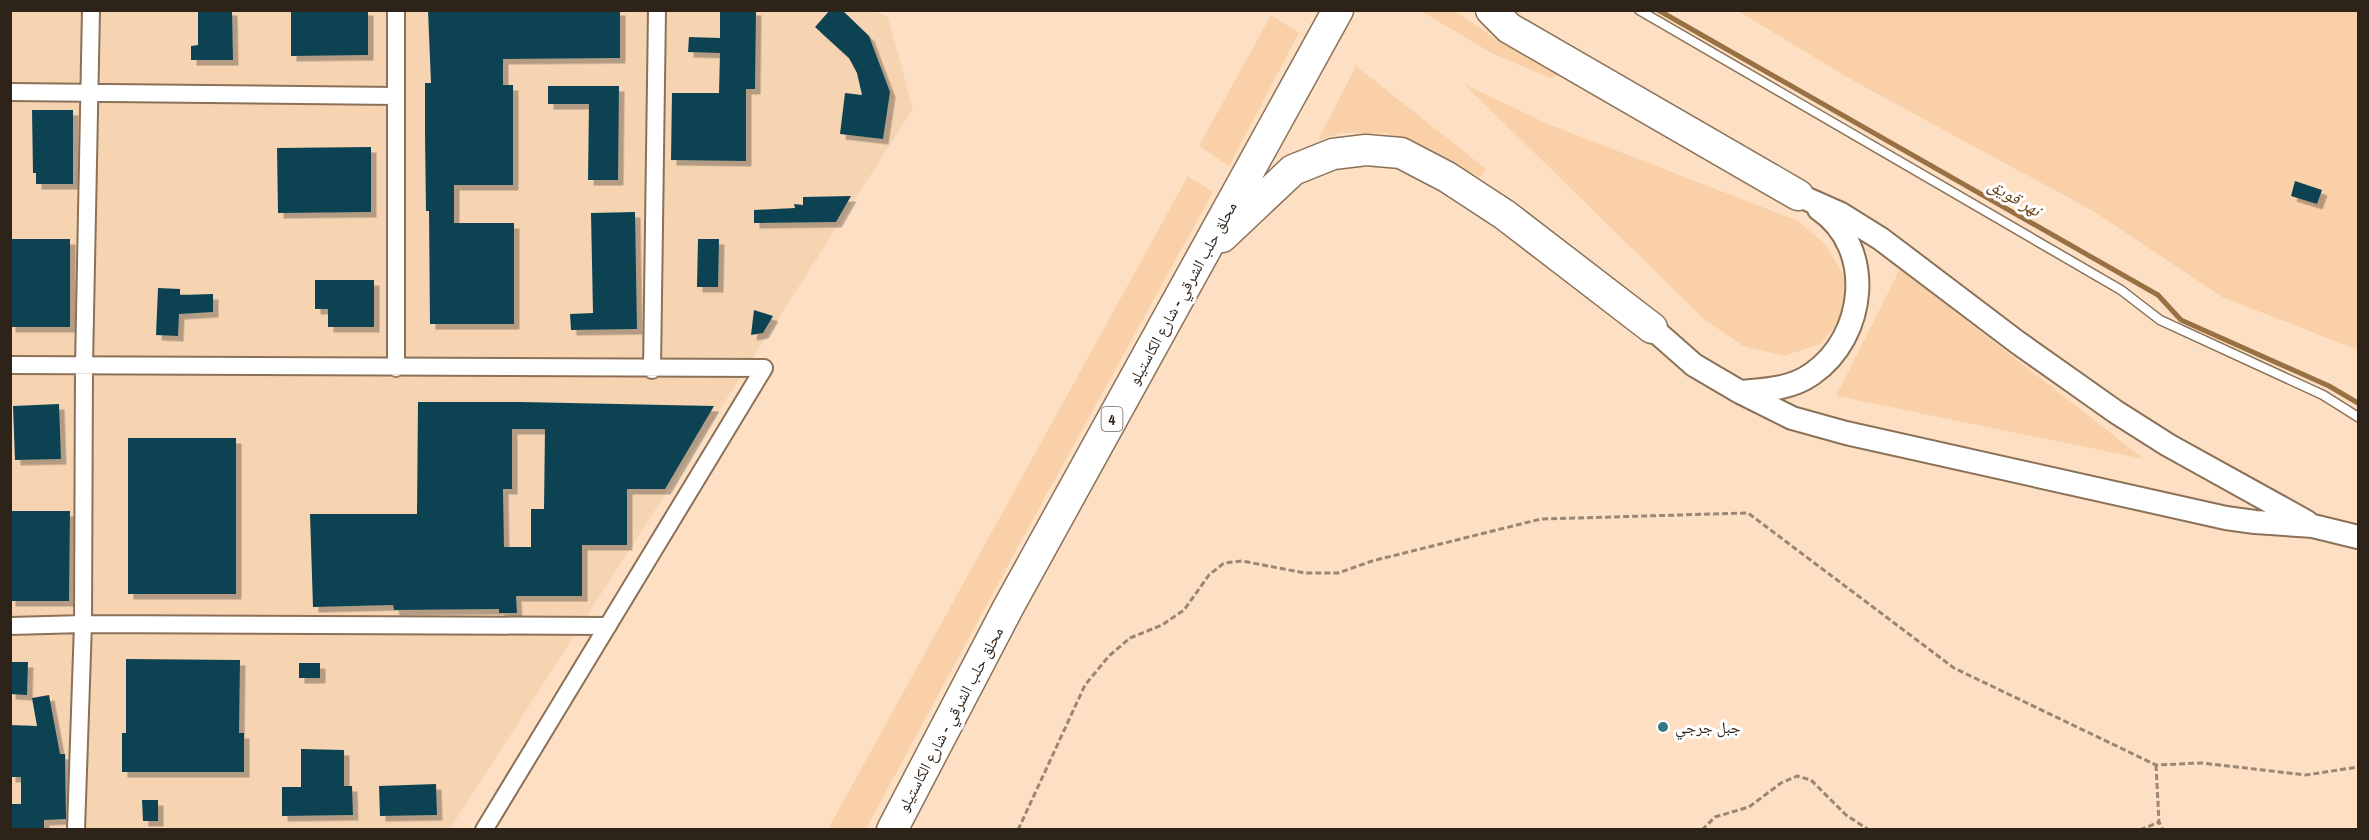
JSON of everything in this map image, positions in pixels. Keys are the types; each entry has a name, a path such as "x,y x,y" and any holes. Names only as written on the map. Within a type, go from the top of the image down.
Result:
{"highway":[{"name":"محلق حلب الشرقي - شارع الكاستيلو","path":"892,830 1008,606 1338,10"},
{"path":"1491,10 1509,28 1798,195"},
{"path":"1203,255 1293,170 1333,154 1366,150 1401,153 1446,177 1505,215 1652,328"}],"main road":[{"path":"1740,392 1778,389 1811,375 1838,350 1854,318 1858,281 1849,245 1828,216 1798,195"},
{"path":"1798,195 1841,214 1881,239 2016,342 2116,412 2168,445 2313,526"},
{"path":"1652,328 1694,365 1740,392 1792,418 1846,433 2226,518 2313,526 2358,537"}],"street":[{"path":"76,830 83,624 84,366 91,10"},
{"path":"396,10 396,368"},
{"path":"652,369 657,10"},
{"path":"10,92 396,96"},
{"path":"10,365 764,368 484,830"},
{"path":"10,626 83,624 609,626"}],"lane":[{"path":"1639,10 2121,290 2160,320 2323,395 2358,417"}],"path":[{"path":"1018,830 1085,685 1109,656 1130,638 1162,625 1184,610 1209,575 1224,563 1242,561 1305,573 1338,573 1372,561 1541,519 1748,513 1954,668 2156,765 2202,763 2306,776 2358,767"},
{"path":"2156,765 2159,822 2163,830"},
{"path":"1702,830 1702,827 1715,817 1749,807 1781,783 1797,776 1811,780 1846,816 1869,830"},
{"path":"2140,830 2159,822"}],"shaded area":[{"path":"872,10 888,17 913,109 450,829 11,829 10,11"},
{"path":"1421,11 1456,11 1494,38 1558,75 1551,78 1495,55"},
{"path":"1738,11 2358,11 2358,350 2222,297 2093,211 1852,80"},
{"path":"1271,15 1299,33 1229,166 1199,146"},
{"path":"1356,66 1486,169 1480,177 1387,133 1342,133 1318,140"},
{"path":"1464,84 1548,124 1798,221 1825,244 1846,279 1841,319 1820,344 1784,356 1743,346 1704,319"},
{"path":"1188,176 1213,192 866,829 828,829"},
{"path":"1900,269 2144,459 1836,396"}],"building":[{"path":"198,10 232,10 233,60 191,60 191,46 198,45"},
{"path":"291,10 368,10 368,55 291,56"},
{"path":"428,10 620,10 620,58 503,59 503,85 513,85 513,185 454,185 454,223 514,223 514,324 430,324 429,211 426,211 425,134 425,83 431,83"},
{"path":"720,10 756,10 755,89 746,89 746,161 671,160 672,93 719,93 720,53 688,52 689,37 720,38"},
{"path":"830,10 842,10 869,36 890,92 883,139 840,134 845,93 862,95 857,73 849,58 815,27"},
{"path":"548,86 619,86 618,180 588,180 589,104 548,104"},
{"path":"32,110 73,110 73,184 36,184 36,173 33,173"},
{"path":"371,147 371,212 278,213 277,148"},
{"path":"2295,181 2322,190 2317,204 2291,196"},
{"path":"851,196 836,222 754,223 754,210 795,208 794,204 803,205 803,197"},
{"path":"635,212 637,329 571,330 570,314 593,313 591,213"},
{"path":"10,239 70,239 70,327 10,327"},
{"path":"698,239 719,239 718,287 697,287"},
{"path":"315,280 374,280 374,327 328,327 328,309 315,309"},
{"path":"158,288 180,289 180,295 213,294 213,312 179,314 178,336 156,335"},
{"path":"754,310 773,316 763,333 751,335"},
{"path":"418,402 714,406 665,489 627,489 627,545 582,545 582,596 516,596 517,613 499,613 499,609 394,610 393,605 313,607 310,514 417,514","holes":["512,429 545,429 544,509 531,509 531,547 504,547 503,489 512,489"]},
{"path":"59,404 61,459 15,460 13,406"},
{"path":"128,438 236,438 236,594 128,594"},
{"path":"10,511 70,511 69,601 10,601"},
{"path":"126,659 240,660 239,733 244,733 244,772 122,772 122,733 126,733"},
{"path":"10,662 28,662 27,695 10,694"},
{"path":"299,663 320,663 320,678 299,678"},
{"path":"49,695 60,754 65,754 66,819 44,820 44,830 10,830 10,804 21,804 21,777 10,777 10,725 37,726 32,698"},
{"path":"301,749 344,750 344,786 352,786 353,815 282,816 282,787 301,787"},
{"path":"436,784 437,815 380,816 379,786"},
{"path":"142,800 158,800 158,821 143,821"}],"waterway":[{"name":"نهر قويق","path":"1658,10 2158,295 2181,320 2329,386 2358,403"}],"place":[{"name":"جبل جرجي","path":"1663,727"}]}
